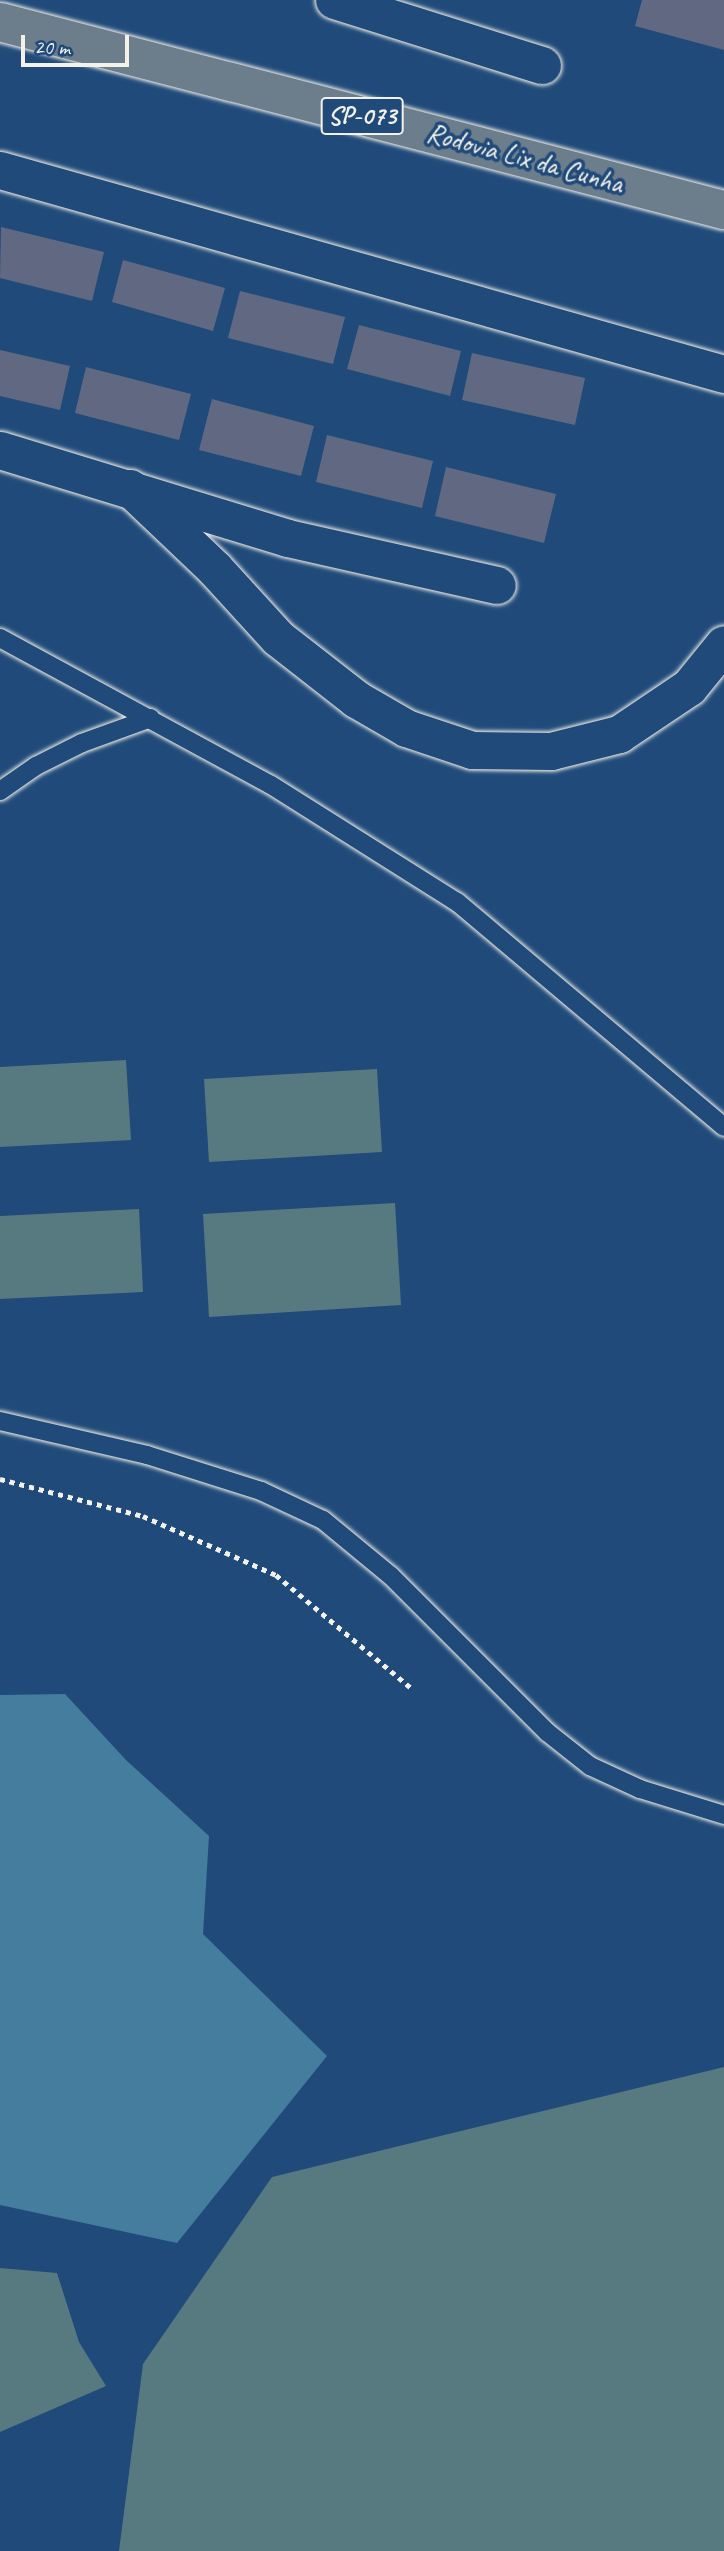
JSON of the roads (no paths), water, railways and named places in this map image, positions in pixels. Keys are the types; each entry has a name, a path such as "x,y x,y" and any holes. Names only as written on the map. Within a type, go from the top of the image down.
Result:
{"main road":[{"name":"Rodovia Lix da Cunha","path":"0,22 724,210"}],"street":[{"path":"334,0 389,7 541,65"},
{"path":"0,170 724,374"},
{"path":"0,450 288,538 497,585"},
{"path":"130,488 215,569 278,638 356,699 406,728 472,750 551,751 619,734 689,687 724,644"}],"lane":[{"path":"0,638 271,785 457,902 724,1127"},
{"path":"0,791 36,765 82,743 151,718"},
{"path":"0,1421 160,1459 261,1491 323,1520 391,1576 547,1732 590,1766 640,1789 724,1815"}],"water":[{"path":"65,1694 126,1760 209,1836 203,1934 327,2056 177,2243 0,2205 0,1695"}]}
